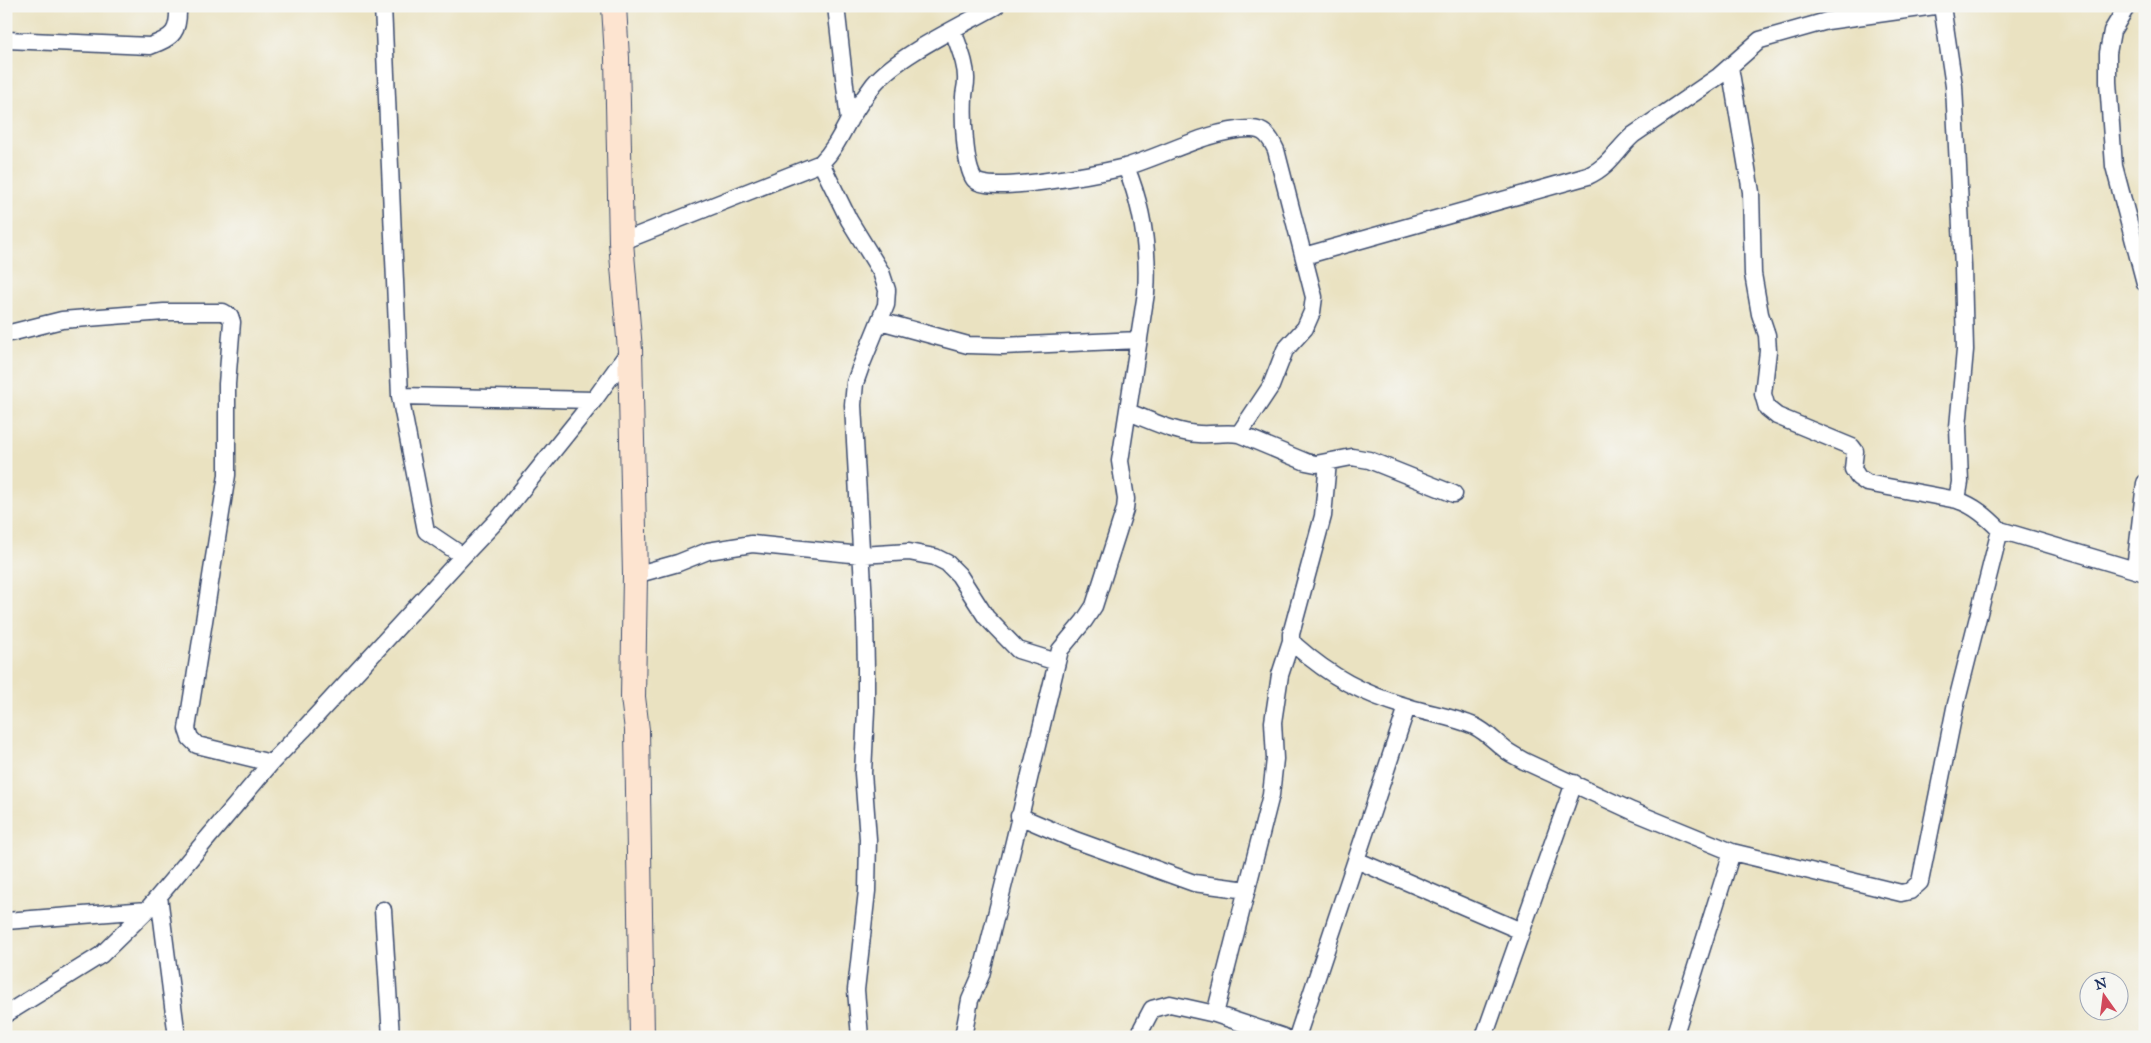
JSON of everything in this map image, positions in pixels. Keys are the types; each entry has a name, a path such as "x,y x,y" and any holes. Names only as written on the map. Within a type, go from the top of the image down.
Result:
{"street":[{"path":"6,40 150,46 169,39 179,25 178,6"},
{"path":"383,6 400,396 426,531 463,556"},
{"path":"614,6 621,242 630,350 635,575 633,697 637,730 642,1037"},
{"path":"836,6 849,120"},
{"path":"621,242 822,163 832,152 849,120 876,83 890,68 996,6"},
{"path":"1304,256 1600,171 1611,161 1633,134 1678,106 1730,67 1751,46 1772,36 1827,21 1935,6"},
{"path":"1942,6 1954,86 1965,350 1958,427 1960,482 1957,500"},
{"path":"2127,6 2112,32 2108,53 2108,82 2114,166 2145,283"},
{"path":"953,30 965,69 966,151 974,181 981,185 995,186 1042,182 1126,167 1216,135 1249,129 1262,131 1269,136 1276,150 1314,297 1312,312 1305,328 1285,350 1271,386 1239,434"},
{"path":"1730,67 1751,192 1753,274 1760,314 1767,335 1768,351 1763,394 1767,408 1776,416 1852,447 1855,451 1853,469 1858,477 1867,483 1967,503 1983,514 2000,530 2140,571 2145,483"},
{"path":"822,163 849,220 881,272 887,290 886,305 861,366 852,404 866,669 863,773 868,838 867,890 856,990 860,1037"},
{"path":"963,1037 970,1000 981,975 1060,650 1094,606 1125,509 1126,499 1120,470 1146,292 1147,243 1141,208 1126,167"},
{"path":"6,334 62,320 164,312 223,312 230,316 232,322 227,384 227,475 187,729 190,738 197,745 270,763"},
{"path":"880,322 968,345 1003,346 1139,340"},
{"path":"6,1014 101,955 147,910 270,763 303,730 500,517 594,400 630,350"},
{"path":"400,396 594,400"},
{"path":"1128,412 1179,430 1199,434 1228,432 1239,434 1306,462 1316,464 1352,457 1368,460 1454,494"},
{"path":"1215,1014 1271,795 1275,759 1273,722 1280,675 1292,641 1291,634 1323,516 1328,462"},
{"path":"1292,641 1308,657 1340,681 1407,707 1477,727 1508,752 1632,811 1732,852 1901,893 1910,891 1920,882 1955,708 2000,530"},
{"path":"635,575 678,563 708,551 744,545 861,555 909,552 935,557 947,563 959,575 986,617 1018,650 1057,662"},
{"path":"1297,1037 1407,707"},
{"path":"1484,1037 1574,784"},
{"path":"1019,816 1074,840 1194,883 1247,890"},
{"path":"1674,1037 1732,852"},
{"path":"1356,860 1521,931"},
{"path":"159,896 177,1037"},
{"path":"6,921 147,910"},
{"path":"383,910 391,1037"},
{"path":"1141,1037 1142,1028 1152,1009 1170,1004 1215,1014 1284,1037"}]}
